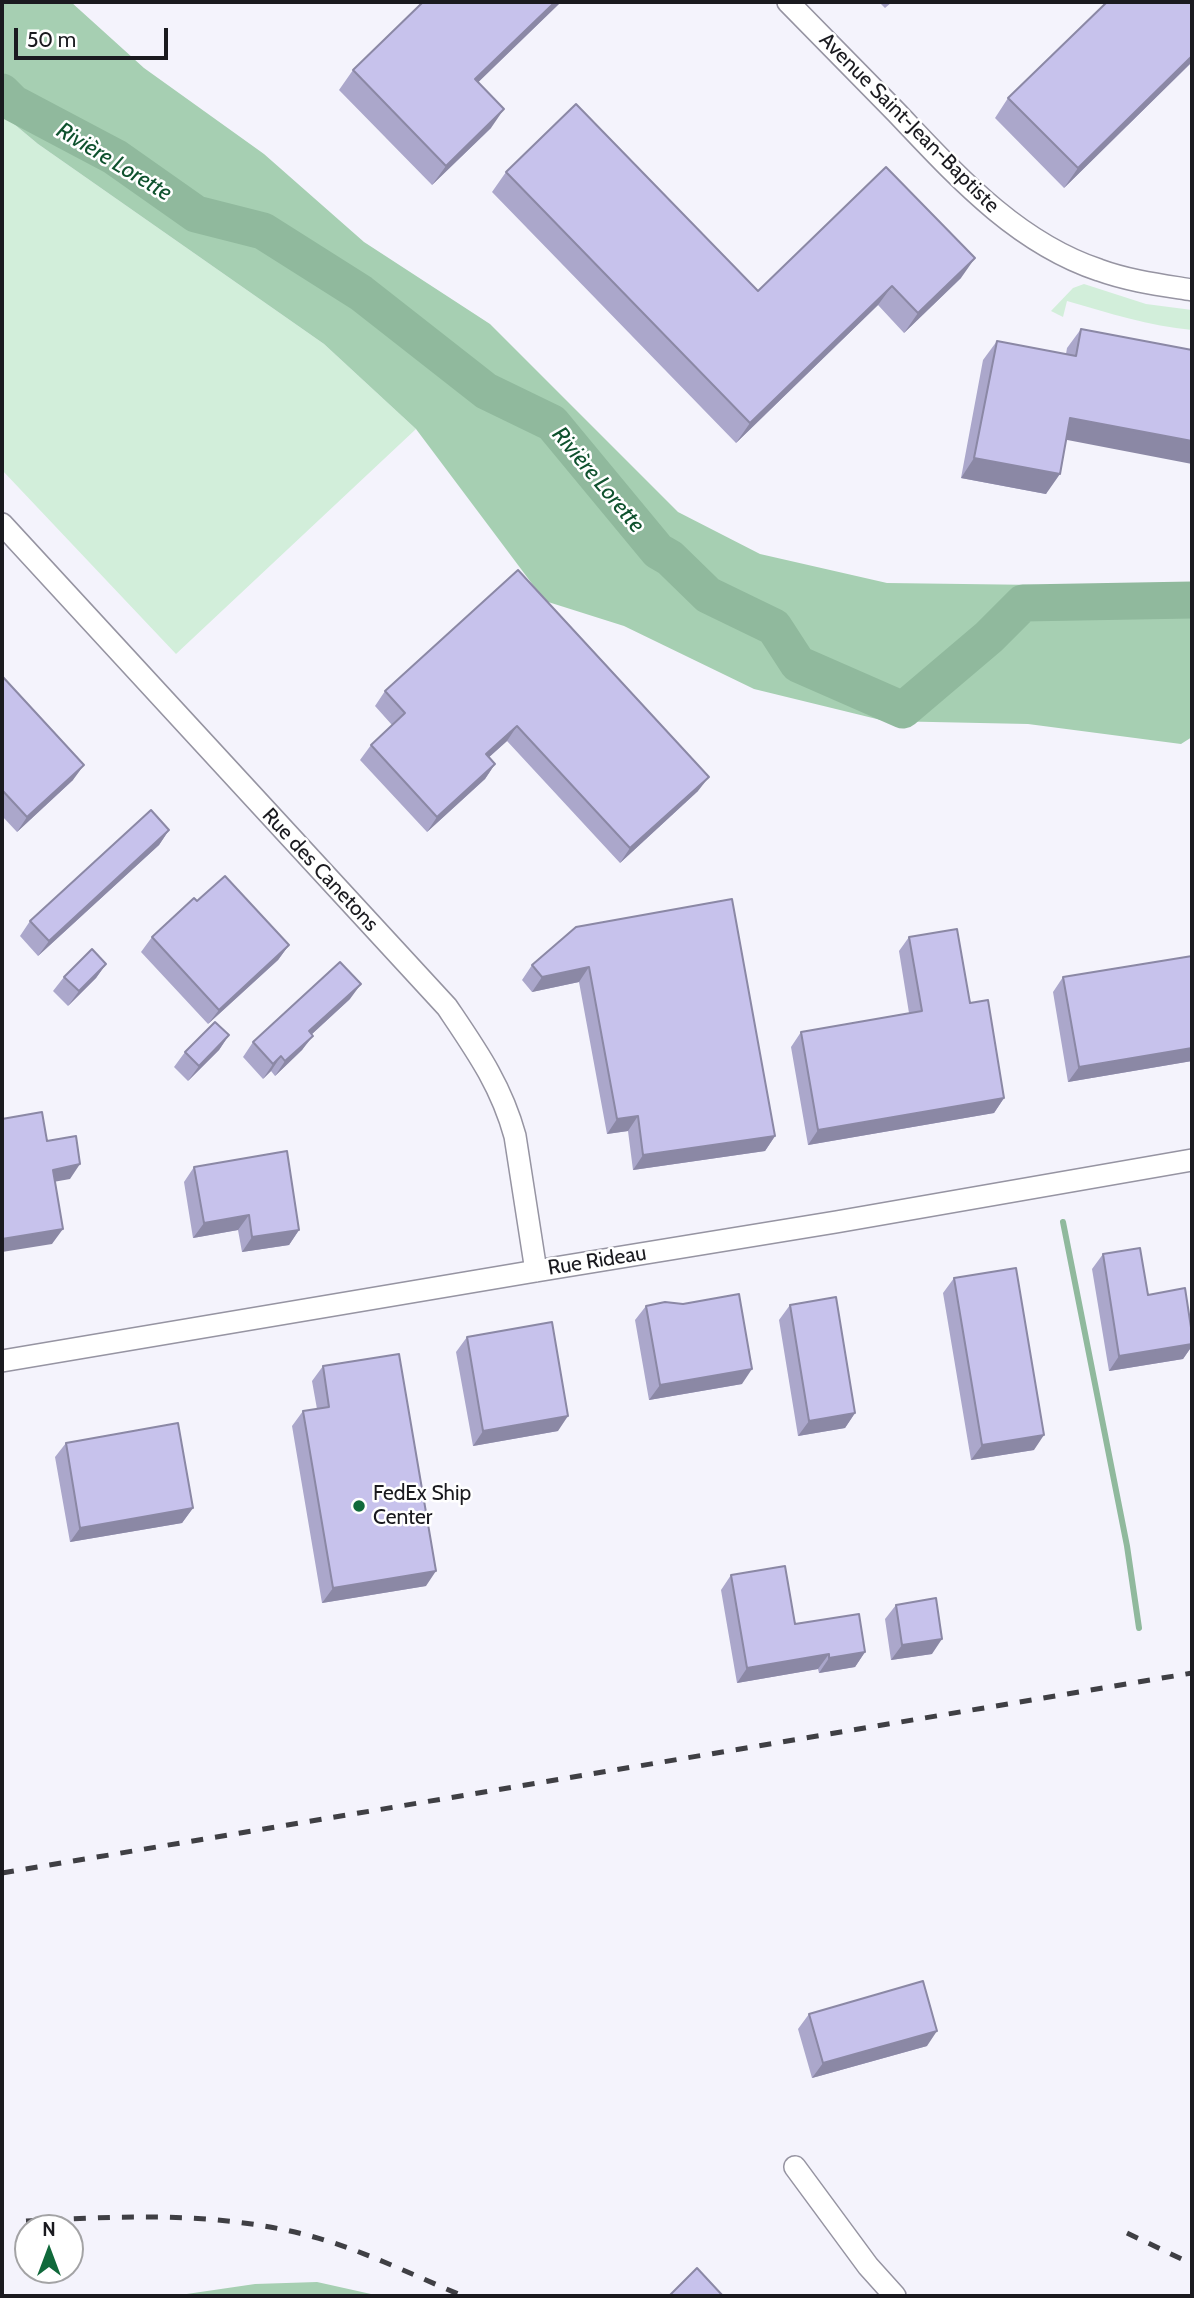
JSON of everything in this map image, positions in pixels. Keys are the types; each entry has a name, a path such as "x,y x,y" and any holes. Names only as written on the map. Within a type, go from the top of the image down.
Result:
{"street":[{"name":"Avenue Saint-Jean-Baptiste","path":"788,2 971,190 1006,219 1038,241 1098,270 1128,279 1192,290"},
{"name":"Rue des Canetons","path":"2,524 447,1007 484,1061 509,1116 536,1271"},
{"name":"Rue Rideau","path":"2,1361 1192,1160"},
{"path":"795,2167 868,2266 894,2296"}],"green space":[{"path":"2,2 71,2 144,68 264,154 364,242 490,324 678,512 760,554 887,583 1192,587 1192,737 1181,744 1028,724 885,721 754,689 624,626 545,601 416,429 324,344 38,144 2,114"},
{"path":"2,114 38,144 324,344 416,429 176,654 2,470"},
{"path":"1084,284 1146,304 1192,310 1192,330 1145,322 1067,301 1063,317 1051,311 1073,288"},
{"path":"317,2282 380,2296 173,2296 255,2284"}],"building":[{"path":"423,2 555,2 475,79 504,109 446,166 353,70"},
{"path":"1107,2 1192,2 1192,56 1078,168 1008,98"},
{"path":"576,104 758,291 886,167 975,258 918,313 892,286 750,423 506,172"},
{"path":"1081,329 1192,350 1192,441 1070,418 1060,474 974,458 997,341 1076,356"},
{"path":"518,570 709,777 630,848 517,726 486,754 495,764 437,817 371,745 405,713 385,691"},
{"path":"2,676 84,765 27,817 2,790"},
{"path":"151,810 169,830 49,941 30,921"},
{"path":"225,876 289,945 219,1010 152,937 194,898 197,901"},
{"path":"732,899 775,1136 643,1155 638,1116 617,1119 589,967 542,977 532,965 576,927"},
{"path":"957,929 970,1003 988,1000 1004,1098 818,1130 801,1032 922,1011 909,937"},
{"path":"92,949 106,964 79,991 64,977"},
{"path":"1192,956 1192,1048 1079,1067 1063,977"},
{"path":"340,962 361,984 309,1031 313,1036 285,1061 281,1056 273,1064 253,1042"},
{"path":"215,1022 229,1035 199,1066 185,1052"},
{"path":"42,1112 47,1141 76,1136 80,1164 53,1170 63,1229 2,1239 2,1119"},
{"path":"287,1151 299,1230 252,1237 249,1215 204,1223 194,1167"},
{"path":"1140,1248 1148,1295 1185,1288 1192,1344 1119,1356 1103,1254"},
{"path":"1016,1268 1044,1435 982,1445 954,1278"},
{"path":"739,1294 752,1369 660,1385 646,1306 665,1302 683,1304"},
{"path":"836,1297 855,1413 809,1421 790,1305"},
{"path":"552,1322 568,1416 483,1431 467,1337"},
{"name":"FedEx Ship Center","path":"399,1354 436,1571 333,1588 303,1411 329,1407 323,1366"},
{"path":"178,1423 193,1508 80,1528 66,1443"},
{"path":"785,1566 795,1624 859,1614 865,1652 829,1658 829,1654 747,1668 731,1575"},
{"path":"936,1598 942,1639 902,1645 896,1605"},
{"path":"923,1981 937,2031 823,2063 809,2014"},
{"path":"697,2268 723,2296 669,2296"}],"waterway":[{"name":"Rivière Lorette","path":"2,92 13,103 115,157 196,214 263,231 361,293 486,391 552,423 658,551 670,558 708,595 774,627 798,664 903,710 989,637 1023,603 1192,600"},
{"path":"1063,1222 1127,1546 1139,1628"}],"railway":[{"path":"2,1873 1192,1673"},
{"path":"84,2219 171,2217 279,2229 352,2249 463,2296"},
{"path":"1127,2233 1192,2264"}],"place":[{"name":"FedEx Ship Center","path":"359,1506"}]}
